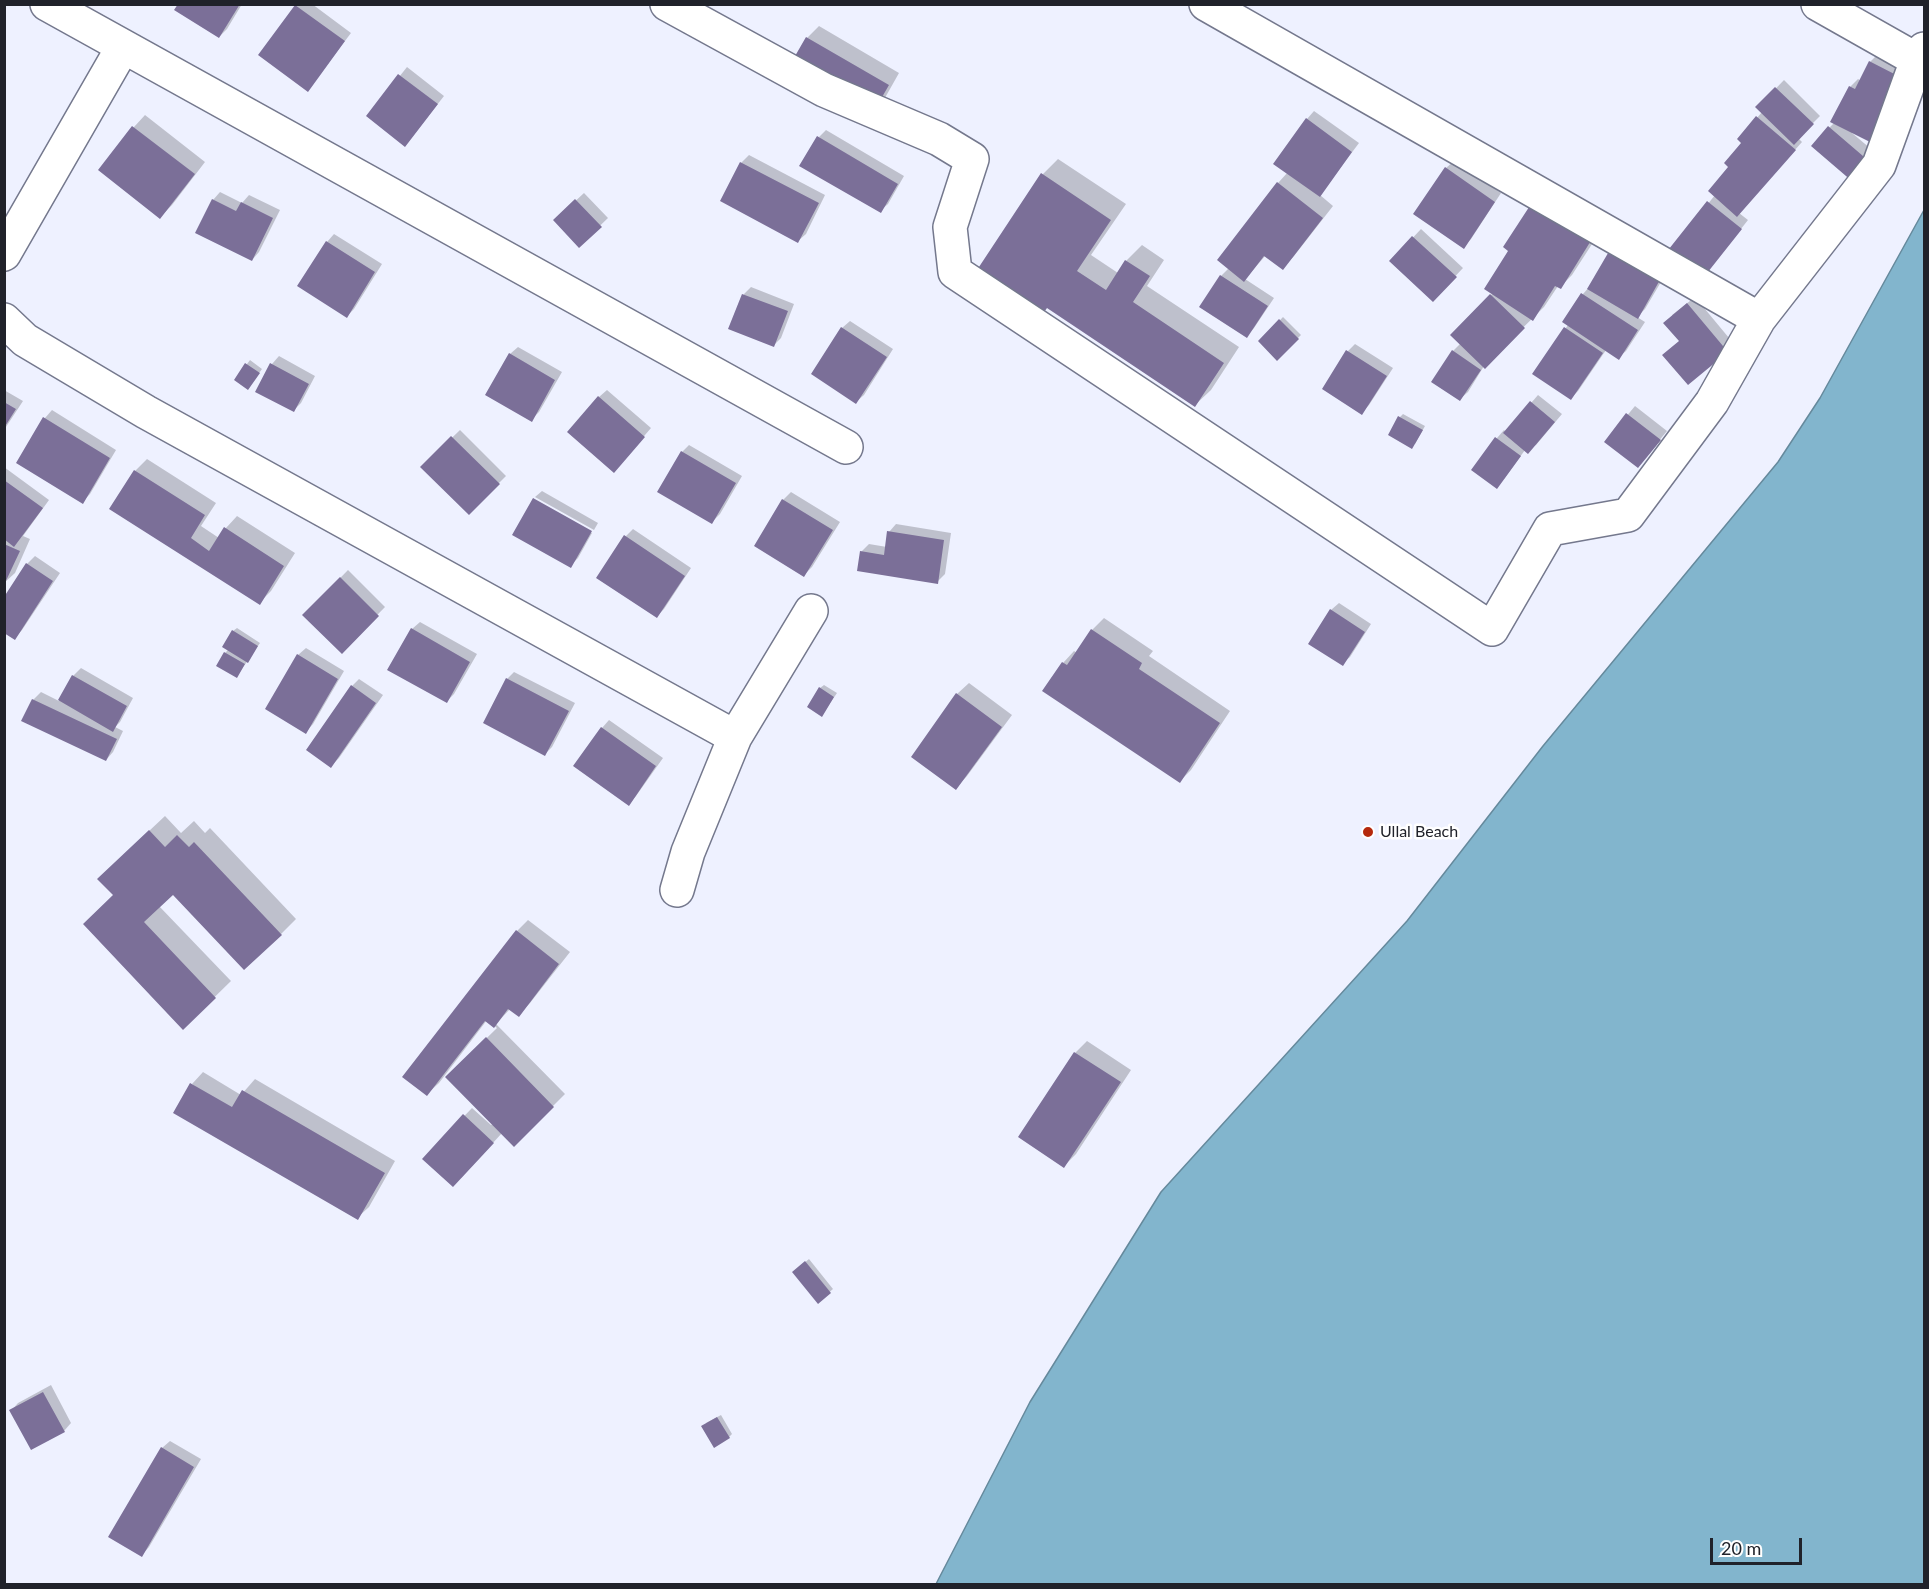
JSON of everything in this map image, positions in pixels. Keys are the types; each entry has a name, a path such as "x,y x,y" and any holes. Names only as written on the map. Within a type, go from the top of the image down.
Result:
{"street":[{"path":"47,4 846,447"},
{"path":"667,4 824,90 939,139 972,159 950,227 955,272 1492,629 1550,529 1628,515 1712,402 1760,319 1879,165 1921,54 1818,4"},
{"path":"1206,4 1760,319"},
{"path":"4,254 123,47"},
{"path":"4,320 25,340 146,412 735,737"},
{"path":"677,890 688,852 735,737 811,611"}],"water":[{"path":"1924,210 1924,1584 936,1584 1030,1402 1161,1192 1407,921 1543,746 1778,462 1820,398"}],"building":[{"path":"178,4 240,4 219,38 174,10"},
{"path":"295,5 345,41 308,92 258,55"},
{"path":"806,37 889,85 866,125 783,77"},
{"path":"1869,61 1908,81 1876,145 1830,122 1849,86 1855,89"},
{"path":"398,74 438,104 405,147 366,116"},
{"path":"1775,87 1814,124 1794,145 1755,107"},
{"path":"1756,116 1796,150 1737,217 1708,191 1728,167 1724,163 1741,143 1737,139"},
{"path":"1306,118 1352,152 1320,197 1273,164"},
{"path":"132,126 195,174 160,219 98,170"},
{"path":"1828,126 1870,162 1853,182 1811,146"},
{"path":"817,136 898,184 881,213 799,166"},
{"path":"740,162 819,203 798,243 720,201"},
{"path":"1445,167 1495,202 1464,249 1413,214"},
{"path":"1041,173 1111,220 1077,271 1106,290 1125,260 1150,276 1133,302 1224,363 1195,407 1047,308 1042,315 977,270"},
{"path":"1277,182 1323,218 1283,270 1264,256 1244,282 1217,260"},
{"path":"212,199 236,211 241,202 273,218 252,261 195,233"},
{"path":"575,199 602,227 579,248 553,220"},
{"path":"1533,201 1592,239 1561,289 1555,286 1533,321 1484,289 1508,251 1503,247"},
{"path":"1707,201 1742,229 1700,282 1665,254"},
{"path":"1412,236 1457,277 1433,302 1389,261"},
{"path":"326,241 375,272 347,318 297,286"},
{"path":"1611,248 1661,278 1638,319 1587,289"},
{"path":"1220,275 1268,306 1247,338 1199,307"},
{"path":"1581,293 1638,330 1619,360 1562,322"},
{"path":"742,294 788,311 774,347 728,329"},
{"path":"1490,294 1525,328 1485,369 1450,335"},
{"path":"1687,303 1728,352 1688,385 1662,355 1679,341 1663,323"},
{"path":"1279,319 1299,339 1277,361 1258,341"},
{"path":"841,327 887,357 856,404 811,374"},
{"path":"1564,327 1603,353 1571,400 1532,374"},
{"path":"1346,350 1387,376 1362,415 1322,389"},
{"path":"1452,350 1481,370 1460,401 1431,382"},
{"path":"509,353 555,380 532,422 485,395"},
{"path":"245,363 260,373 248,390 234,380"},
{"path":"270,363 309,384 294,412 255,392"},
{"path":"598,396 645,437 614,473 567,432"},
{"path":"1530,401 1555,422 1528,454 1503,433"},
{"path":"4,402 16,409 4,428"},
{"path":"1626,413 1661,440 1638,468 1604,442"},
{"path":"1398,416 1423,430 1412,449 1388,435"},
{"path":"43,417 110,458 83,504 16,463"},
{"path":"451,436 500,484 469,515 420,467"},
{"path":"1495,437 1521,456 1497,489 1471,470"},
{"path":"681,451 736,483 712,524 657,492"},
{"path":"134,470 205,515 191,538 209,551 224,527 284,566 260,605 109,509"},
{"path":"4,480 43,508 14,547 4,539"},
{"path":"533,498 592,531 571,568 512,535"},
{"path":"782,499 833,530 804,577 754,546"},
{"path":"887,531 944,540 938,584 857,571 860,551 884,555"},
{"path":"624,535 685,576 657,618 596,578"},
{"path":"4,544 20,551 4,585"},
{"path":"26,563 53,581 15,640 4,633 4,597"},
{"path":"340,577 379,616 342,654 302,615"},
{"path":"1330,609 1365,632 1343,666 1308,644"},
{"path":"411,628 470,662 447,703 387,670"},
{"path":"1091,629 1142,663 1139,669 1220,723 1180,783 1042,691 1062,662 1067,665"},
{"path":"232,630 258,646 248,663 222,647"},
{"path":"224,652 245,664 237,678 216,666"},
{"path":"297,654 338,679 306,734 265,709"},
{"path":"72,675 127,706 113,732 58,700"},
{"path":"506,678 569,711 545,756 483,723"},
{"path":"351,685 376,703 331,768 306,750"},
{"path":"819,687 834,697 822,717 807,707"},
{"path":"956,693 1002,727 956,790 911,757"},
{"path":"32,699 117,739 106,761 21,721"},
{"path":"601,727 656,766 629,806 573,766"},
{"path":"149,830 165,847 177,835 189,847 194,842 282,935 244,970 173,895 144,922 216,998 183,1030 83,924 113,895 97,879"},
{"path":"516,930 559,964 519,1017 508,1009 494,1028 485,1021 427,1096 402,1077"},
{"path":"486,1037 554,1107 514,1147 445,1077"},
{"path":"1074,1052 1121,1082 1064,1168 1018,1137"},
{"path":"190,1083 232,1107 242,1090 385,1173 358,1220 173,1113"},
{"path":"463,1114 494,1143 453,1187 422,1159"},
{"path":"805,1261 831,1293 818,1304 792,1272"},
{"path":"43,1392 65,1432 31,1450 9,1410"},
{"path":"717,1417 730,1438 714,1448 701,1426"},
{"path":"161,1447 194,1467 142,1557 108,1537"}],"place":[{"name":"Ullal Beach","path":"1368,832"}]}
